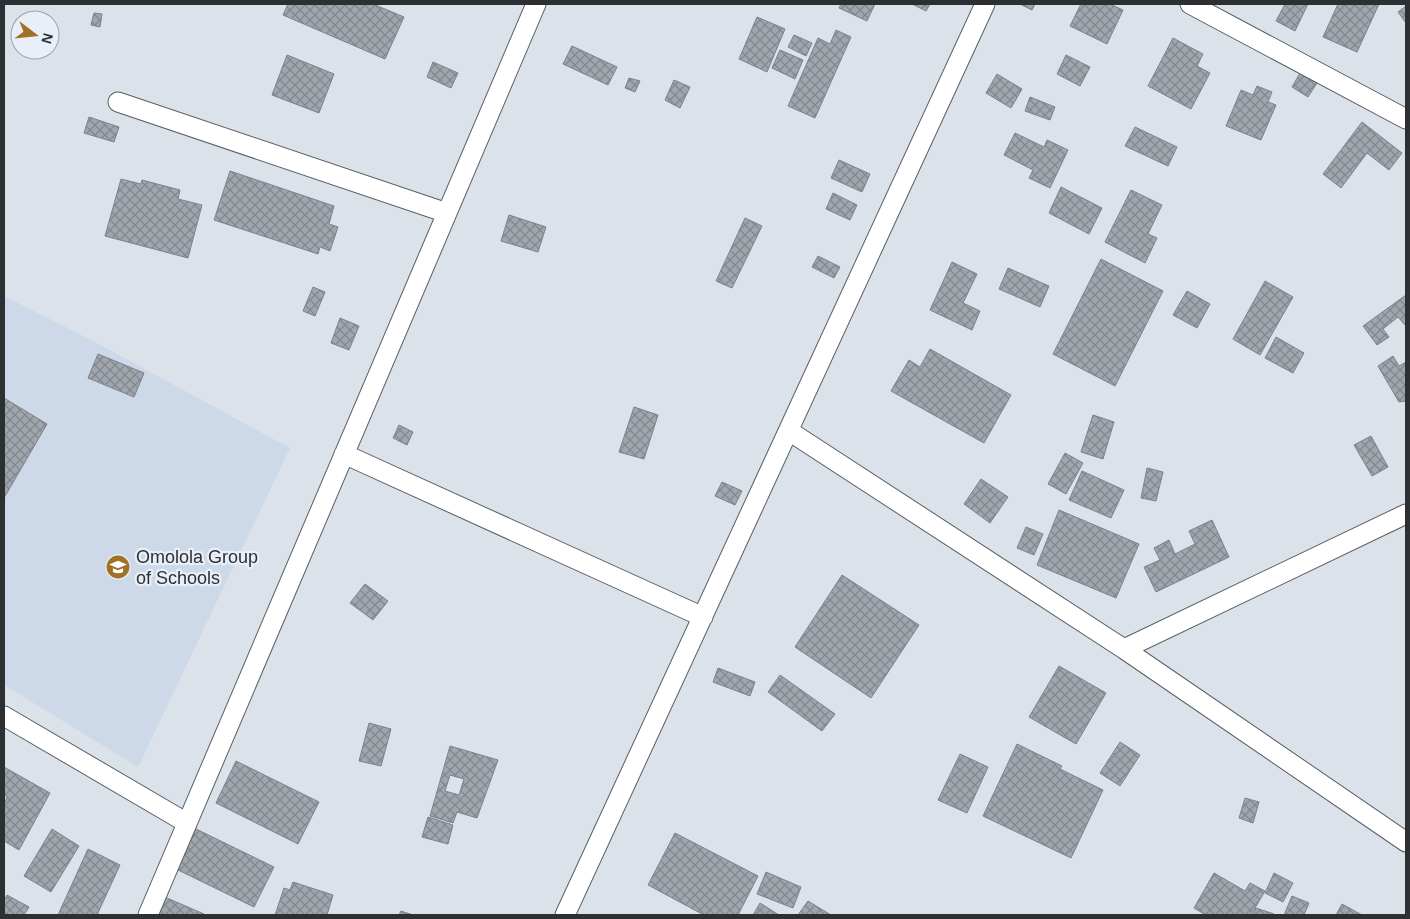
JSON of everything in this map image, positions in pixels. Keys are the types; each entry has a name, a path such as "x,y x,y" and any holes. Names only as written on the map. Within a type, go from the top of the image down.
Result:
{"street":[{"path":"148,915 536,4"},
{"path":"565,915 986,4"},
{"path":"1190,4 1406,119"},
{"path":"118,102 447,213"},
{"path":"789,431 1124,649 1406,842"},
{"path":"344,454 703,617"},
{"path":"1124,649 1406,514"},
{"path":"4,716 187,823"}],"shaded area":[{"name":"Omolola Group of Schools","path":"4,296 95,342 290,448 138,767 4,685"}],"building":[{"path":"288,4 373,4 404,17 385,59 283,15"},
{"path":"841,4 875,4 867,21 839,8"},
{"path":"912,4 930,4 926,11"},
{"path":"1020,4 1035,4 1032,10"},
{"path":"1081,4 1110,4 1123,10 1107,44 1070,26"},
{"path":"1285,4 1308,4 1295,31 1276,21"},
{"path":"1338,4 1379,4 1357,52 1323,37"},
{"path":"1406,6 1406,23 1398,12"},
{"path":"94,13 102,14 100,27 91,25"},
{"path":"757,17 785,29 767,72 739,59"},
{"path":"836,30 851,37 815,118 788,106 818,38 830,44"},
{"path":"794,35 812,43 806,56 788,47"},
{"path":"1173,38 1203,54 1197,66 1210,73 1191,109 1148,86"},
{"path":"572,46 617,67 608,85 563,64"},
{"path":"780,50 803,60 795,79 772,68"},
{"path":"287,55 334,74 319,113 272,95"},
{"path":"1066,55 1090,67 1080,86 1057,74"},
{"path":"433,62 458,73 451,88 427,77"},
{"path":"1300,73 1317,83 1308,97 1292,87"},
{"path":"997,74 1022,89 1011,108 986,93"},
{"path":"629,78 640,81 635,92 625,88"},
{"path":"674,80 690,87 680,108 665,100"},
{"path":"1257,86 1272,92 1268,102 1276,105 1261,140 1226,126 1241,90 1253,95"},
{"path":"1030,97 1055,107 1050,120 1025,111"},
{"path":"89,117 119,127 114,142 84,133"},
{"path":"1362,122 1402,153 1389,170 1367,153 1341,188 1323,174"},
{"path":"1135,127 1177,147 1168,166 1125,146"},
{"path":"1015,133 1044,147 1047,140 1068,150 1050,188 1029,178 1033,170 1004,155"},
{"path":"839,160 870,174 862,192 831,178"},
{"path":"230,171 334,206 329,224 338,227 330,251 320,247 318,254 214,220"},
{"path":"121,179 141,184 142,180 180,190 178,199 202,205 188,258 105,236"},
{"path":"1061,187 1102,208 1089,234 1049,213"},
{"path":"1131,190 1162,205 1148,234 1157,238 1145,263 1105,242"},
{"path":"833,193 857,205 850,220 826,209"},
{"path":"509,215 546,227 538,252 501,241"},
{"path":"745,218 762,226 732,288 716,281"},
{"path":"818,256 840,267 834,278 812,267"},
{"path":"1101,259 1163,291 1115,386 1053,354"},
{"path":"952,262 977,274 963,303 980,311 972,330 930,310"},
{"path":"1008,268 1049,286 1040,307 999,289"},
{"path":"1265,281 1293,297 1260,355 1233,339"},
{"path":"313,287 325,292 315,316 303,311"},
{"path":"1187,291 1210,304 1197,328 1173,315"},
{"path":"1406,295 1406,326 1398,317 1383,329 1389,337 1377,345 1363,326"},
{"path":"340,318 359,326 349,350 331,343"},
{"path":"1276,337 1304,353 1293,373 1265,358"},
{"path":"930,349 1011,395 984,443 891,391 909,360 920,367"},
{"path":"98,354 144,373 134,397 88,378"},
{"path":"1393,356 1399,366 1406,362 1406,401 1399,402 1378,366"},
{"path":"4,398 47,424 4,498"},
{"path":"634,407 658,415 644,459 619,452"},
{"path":"1093,415 1114,422 1103,459 1081,452"},
{"path":"399,425 413,432 407,445 393,438"},
{"path":"1371,436 1388,467 1372,476 1354,445"},
{"path":"1065,453 1083,463 1066,494 1048,484"},
{"path":"1147,468 1163,472 1156,501 1141,498"},
{"path":"1082,471 1124,490 1111,518 1069,500"},
{"path":"981,479 1008,497 990,523 964,504"},
{"path":"722,482 742,491 735,505 715,496"},
{"path":"1059,510 1139,544 1116,598 1037,565"},
{"path":"1212,520 1229,557 1156,592 1144,567 1160,560 1154,548 1169,540 1175,554 1195,544 1189,531"},
{"path":"1026,527 1043,534 1034,555 1017,548"},
{"path":"842,575 919,625 871,698 795,647"},
{"path":"365,584 388,601 373,620 350,603"},
{"path":"1059,666 1106,693 1076,744 1029,717"},
{"path":"718,668 755,682 750,696 713,682"},
{"path":"780,675 835,714 822,731 768,692"},
{"path":"369,723 391,729 381,766 359,761"},
{"path":"1120,742 1140,755 1120,786 1100,773"},
{"path":"1017,744 1062,766 1060,769 1103,790 1071,858 983,816"},
{"path":"450,746 498,760 477,818 457,812 453,823 430,816","holes":["450,775 464,779 459,795 445,791"]},
{"path":"960,754 988,767 967,813 938,800"},
{"path":"236,761 319,802 298,844 216,803"},
{"path":"4,767 50,793 19,850 4,841 4,804 7,797 4,795"},
{"path":"1245,798 1259,802 1253,823 1239,818"},
{"path":"428,817 453,825 448,844 422,837"},
{"path":"194,828 274,867 254,907 174,868"},
{"path":"52,829 79,846 51,892 24,876"},
{"path":"675,833 758,876 738,915 704,915 648,885"},
{"path":"88,849 120,865 97,915 58,915"},
{"path":"766,872 801,887 793,908 757,894"},
{"path":"1214,873 1245,891 1250,883 1265,891 1251,915 1206,915 1194,908"},
{"path":"1274,873 1293,883 1283,902 1265,893"},
{"path":"293,882 333,895 327,915 275,915 284,888 290,890"},
{"path":"7,895 29,907 24,915 4,913 4,901"},
{"path":"160,895 204,914 152,915"},
{"path":"1292,896 1309,903 1304,915 1284,915"},
{"path":"808,901 831,915 798,915"},
{"path":"760,903 779,915 753,915"},
{"path":"1342,904 1362,915 1336,915"},
{"path":"1256,908 1274,914 1274,915 1253,915"},
{"path":"401,911 413,915 399,915"}],"place":[{"name":"Omolola Group of Schools","path":"118,567"}]}
